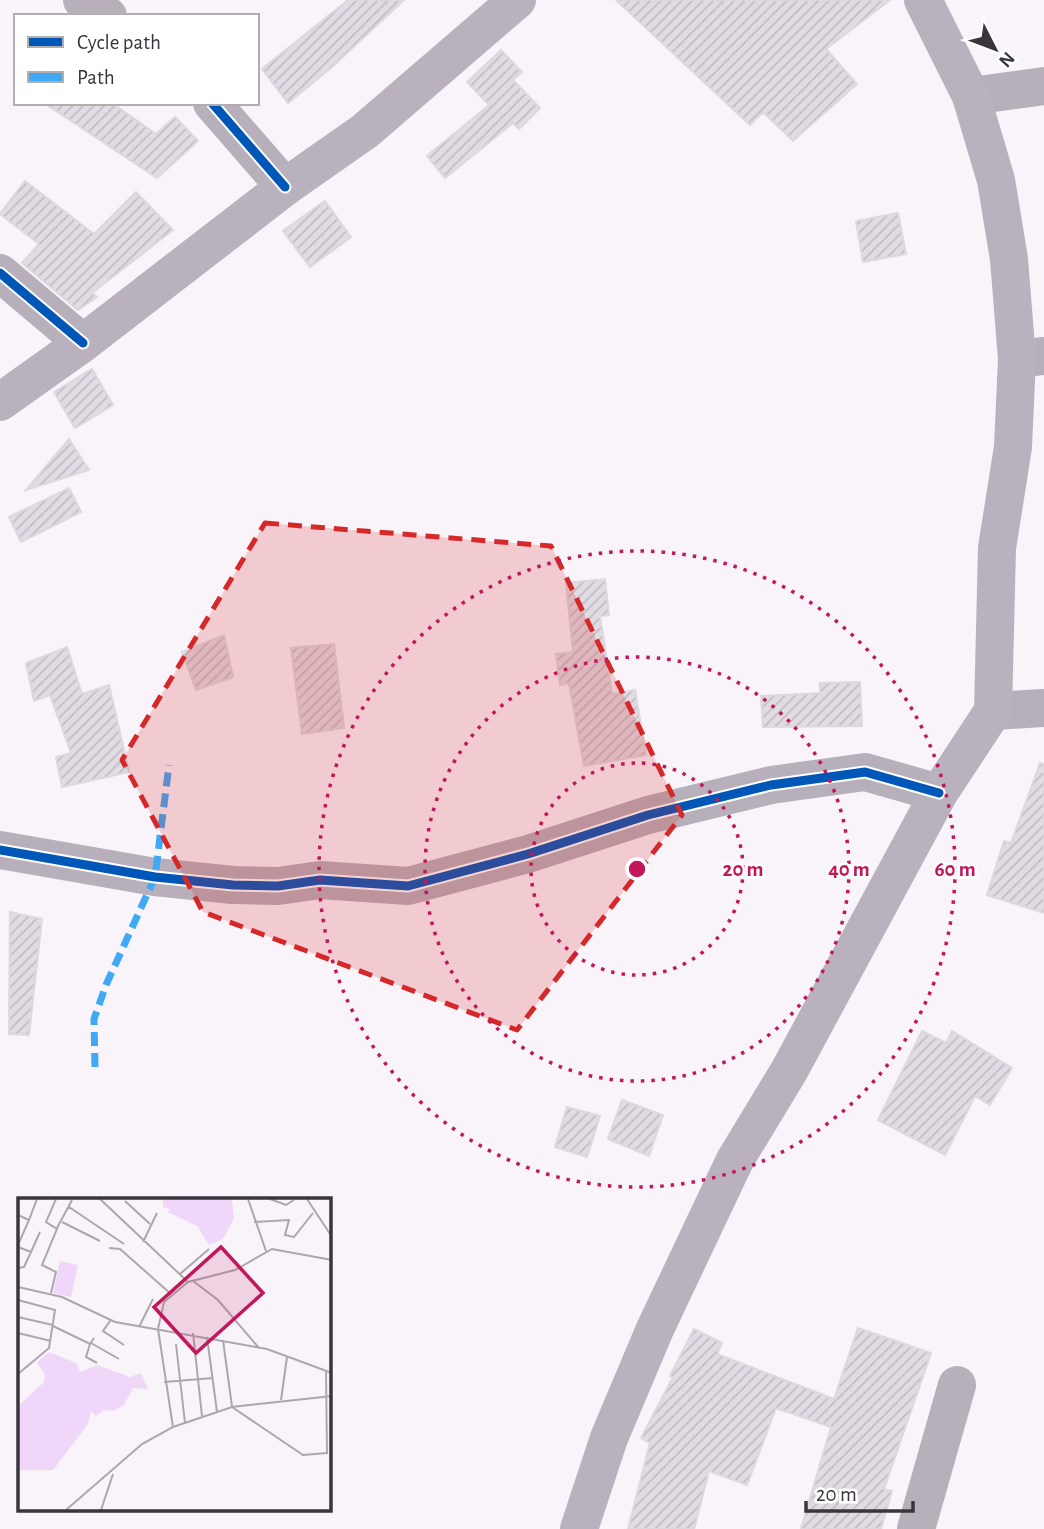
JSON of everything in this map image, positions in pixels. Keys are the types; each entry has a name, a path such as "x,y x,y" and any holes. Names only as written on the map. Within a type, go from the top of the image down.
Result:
{"main road":[{"path":"0,402 83,343 285,187 365,131 517,0"},
{"path":"579,1529 614,1426 735,1160 789,1071 939,793 993,711 997,548 1030,357 1009,259 996,180 971,96 923,0"}],"street":[{"path":"82,0 105,14"},
{"path":"971,96 1044,86"},
{"path":"214,105 285,187"},
{"path":"0,273 83,343"},
{"path":"993,711 1044,708"},
{"path":"0,849 155,877 233,885 278,886 320,880 408,886 528,854 648,815 790,782 865,772 939,793"},
{"path":"916,1529 957,1385"}],"highlighted area":[{"path":"265,523 551,546 682,815 517,1030 203,912 122,760"}],"building":[{"path":"348,0 404,0 331,68 288,103 262,69"},
{"path":"616,0 890,0 826,49 857,84 793,141 763,112 750,125"},
{"path":"501,50 522,72 513,80 540,108 519,129 513,123 445,178 427,156 489,105 467,82"},
{"path":"47,105 115,105 156,134 175,117 198,141 157,178"},
{"path":"25,181 94,234 136,192 173,230 92,293 97,297 78,310 22,263 39,244 0,214"},
{"path":"325,201 351,237 310,267 283,231"},
{"path":"898,213 906,254 863,262 856,221"},
{"path":"92,369 113,405 75,428 54,392"},
{"path":"69,439 89,470 26,490"},
{"path":"69,488 81,512 21,542 9,517"},
{"path":"605,579 609,615 600,616 612,694 635,690 646,755 584,766 569,683 560,685 556,654 573,652 566,583"},
{"path":"224,635 233,677 196,690 182,652"},
{"path":"334,644 344,728 302,734 291,648"},
{"path":"67,647 82,694 109,685 129,772 62,787 56,757 71,753 50,695 34,701 26,663"},
{"path":"860,682 862,726 763,727 761,696 820,693 820,683"},
{"path":"1040,763 1044,764 1044,913 987,895 1004,841 1011,843"},
{"path":"10,912 42,919 29,1035 9,1034"},
{"path":"922,1031 946,1043 952,1031 1012,1068 990,1105 975,1096 945,1155 878,1120"},
{"path":"622,1100 663,1115 649,1156 608,1139"},
{"path":"567,1107 600,1116 587,1157 555,1147"},
{"path":"858,1328 931,1353 884,1489 892,1491 881,1529 801,1529 831,1427 776,1408 747,1485 709,1471 694,1529 628,1529 650,1443 641,1438 673,1377 670,1376 694,1329 722,1343 717,1354 834,1399"}],"marked path":[{"path":"95,1067 94,1019 106,985 155,877 169,765"}],"cycle path":[{"path":"214,105 285,187"},
{"path":"0,273 83,343"},
{"path":"0,850 155,877 233,885 278,886 320,880 408,886 528,854 648,815 771,785 865,772 939,793"}]}
